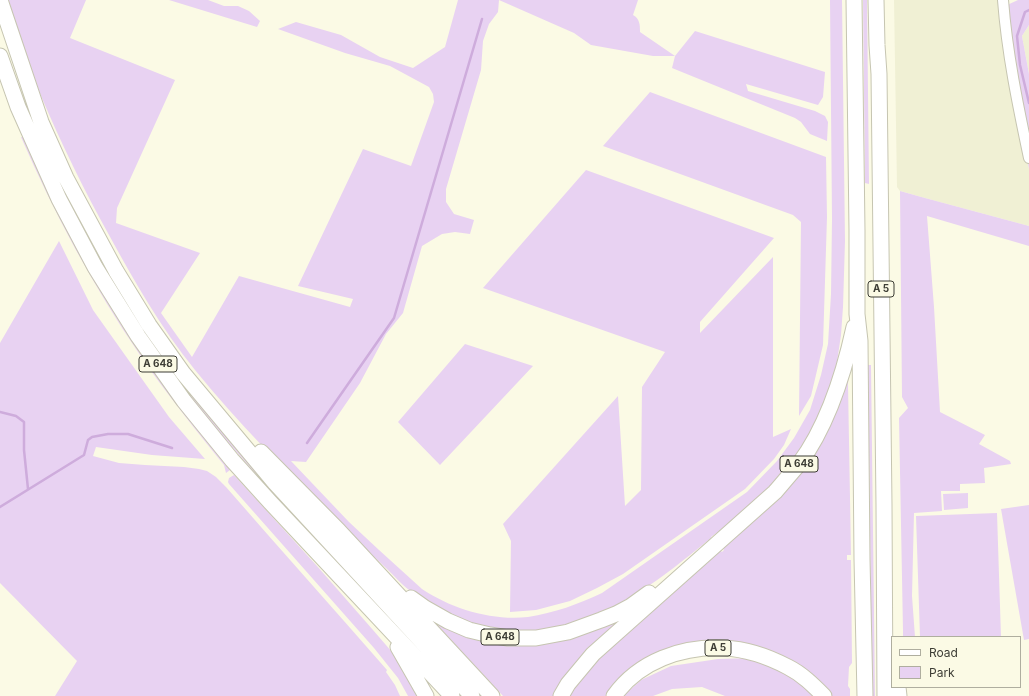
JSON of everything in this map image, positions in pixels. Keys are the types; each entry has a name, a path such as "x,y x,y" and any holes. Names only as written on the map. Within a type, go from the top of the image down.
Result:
{"highway":[{"name":"A 648","path":"0,0 42,122 66,178 116,271 149,325 184,373 275,483 472,696"},
{"name":"A 5","path":"854,0 857,314 860,348 864,696"},
{"name":"A 5","path":"876,0 879,74 885,696"},
{"name":"A 648","path":"0,56 18,107 59,199 95,266 138,336 184,401 232,460 452,696"},
{"name":"A 648","path":"339,531 359,547 412,600 448,621 469,630 508,638 536,638 568,632 616,614 631,606 665,583 682,575 775,492 799,463 816,436 829,410 845,361 857,314"},
{"name":"A 648","path":"184,373 339,531 492,696"},
{"path":"561,696 568,684 592,654 682,575"},
{"path":"885,620 891,645"},
{"path":"385,625 426,696"},
{"name":"A 5","path":"614,696 630,677 645,666 660,659 694,650 724,648 757,654 789,668 804,677 824,696"}],"street":[{"path":"1003,0 1005,27 1029,158"}],"shaded area":[{"path":"894,0 998,0 1029,169 1029,226 900,191 897,187"},
{"path":"1029,25 1029,74 1022,36"}],"green space":[{"path":"8,0 86,0 70,38 175,80 117,208 116,223 200,253 161,313 192,357 239,276 350,307 353,299 298,286 363,149 411,166 434,102 433,94 429,87 390,66 345,53 278,29 296,22 341,35 380,57 413,68 445,47 458,0 499,0 498,12 489,24 483,41 481,70 446,189 446,202 454,214 474,220 470,234 455,232 442,234 422,246 403,313 386,334 360,383 306,462 291,461 349,522 422,589 459,608 487,615 514,618 528,617 557,611 602,593 747,492 777,461 794,438 810,410 821,375 828,344 831,294 832,219 830,0 842,0 845,241 843,307 837,362 819,418 800,452 767,492 666,574 618,605 593,617 566,625 538,630 508,630 484,627 462,620 429,604 402,584 280,464 211,389 171,338 128,270 73,166 36,84"},
{"path":"169,0 208,0 224,6 238,6 249,11 260,21 257,27"},
{"path":"499,0 638,0 633,15 638,20 640,32 675,56 653,56 591,45 574,33"},
{"path":"863,0 867,0 869,184 865,183"},
{"path":"1018,0 1029,0 1029,25 1022,36 1029,74 1029,169 1001,24 1005,6"},
{"path":"695,31 825,72 823,97 818,105 746,84 748,91 815,111 825,116 828,122 827,141 810,134 801,122 795,118 672,68 675,56"},
{"path":"650,92 826,157 827,217 823,345 811,396 799,416 801,222 793,215 603,146"},
{"path":"21,137 23,137 43,181 72,238 109,304 137,348 163,384 230,470 226,473 224,465 160,383 106,303 75,249"},
{"path":"586,170 774,238 700,322 700,333 773,257 773,437 791,429 784,445 774,459 745,489 623,574 570,601 536,610 510,612 511,541 503,524 618,396 625,506 641,490 642,387 665,352 483,288"},
{"path":"64,190 195,398 228,439 263,478 261,480 198,406 160,355 109,274"},
{"path":"900,191 1029,226 1029,246 927,216 940,412 985,435 979,444 1010,461 1011,464 984,468 985,483 960,484 960,491 941,491 942,511 914,513 912,596 915,636 903,636 899,418 908,408 902,397"},
{"path":"59,241 93,310 169,417 205,459 152,455 96,447 93,456 119,463 199,469 207,471 216,477 387,670 386,672 395,685 400,696 55,696 77,661 0,583 0,343"},
{"path":"465,344 533,366 440,465 398,422"},
{"path":"868,365 871,365 875,696 872,696"},
{"path":"849,371 851,555 847,555 847,560 851,560 852,663 849,667 848,686 850,689 850,696 830,696 827,692 721,644 626,677 605,696 567,696 594,660 720,550 722,552 724,550 722,547 758,516"},
{"path":"234,475 317,566 392,652 407,674 419,696 408,696 398,678 374,648 229,484 229,478"},
{"path":"968,493 968,508 944,510 943,494"},
{"path":"1029,505 1029,639 1024,640 1001,509"},
{"path":"997,513 1001,636 920,636 916,516"},
{"path":"630,611 555,696 503,696 428,615 515,642"},
{"path":"753,658 790,674 817,696 725,696 702,687 672,689 653,696 623,696 641,680 671,666 718,659"}],"waterway":[{"path":"1029,10 1025,12 1017,36 1020,65 1029,103"},
{"path":"307,443 394,318 482,19"},
{"path":"0,412 16,416 24,422 24,450 28,489"},
{"path":"0,507 84,455 88,440 92,437 108,434 128,434 172,448"}]}
